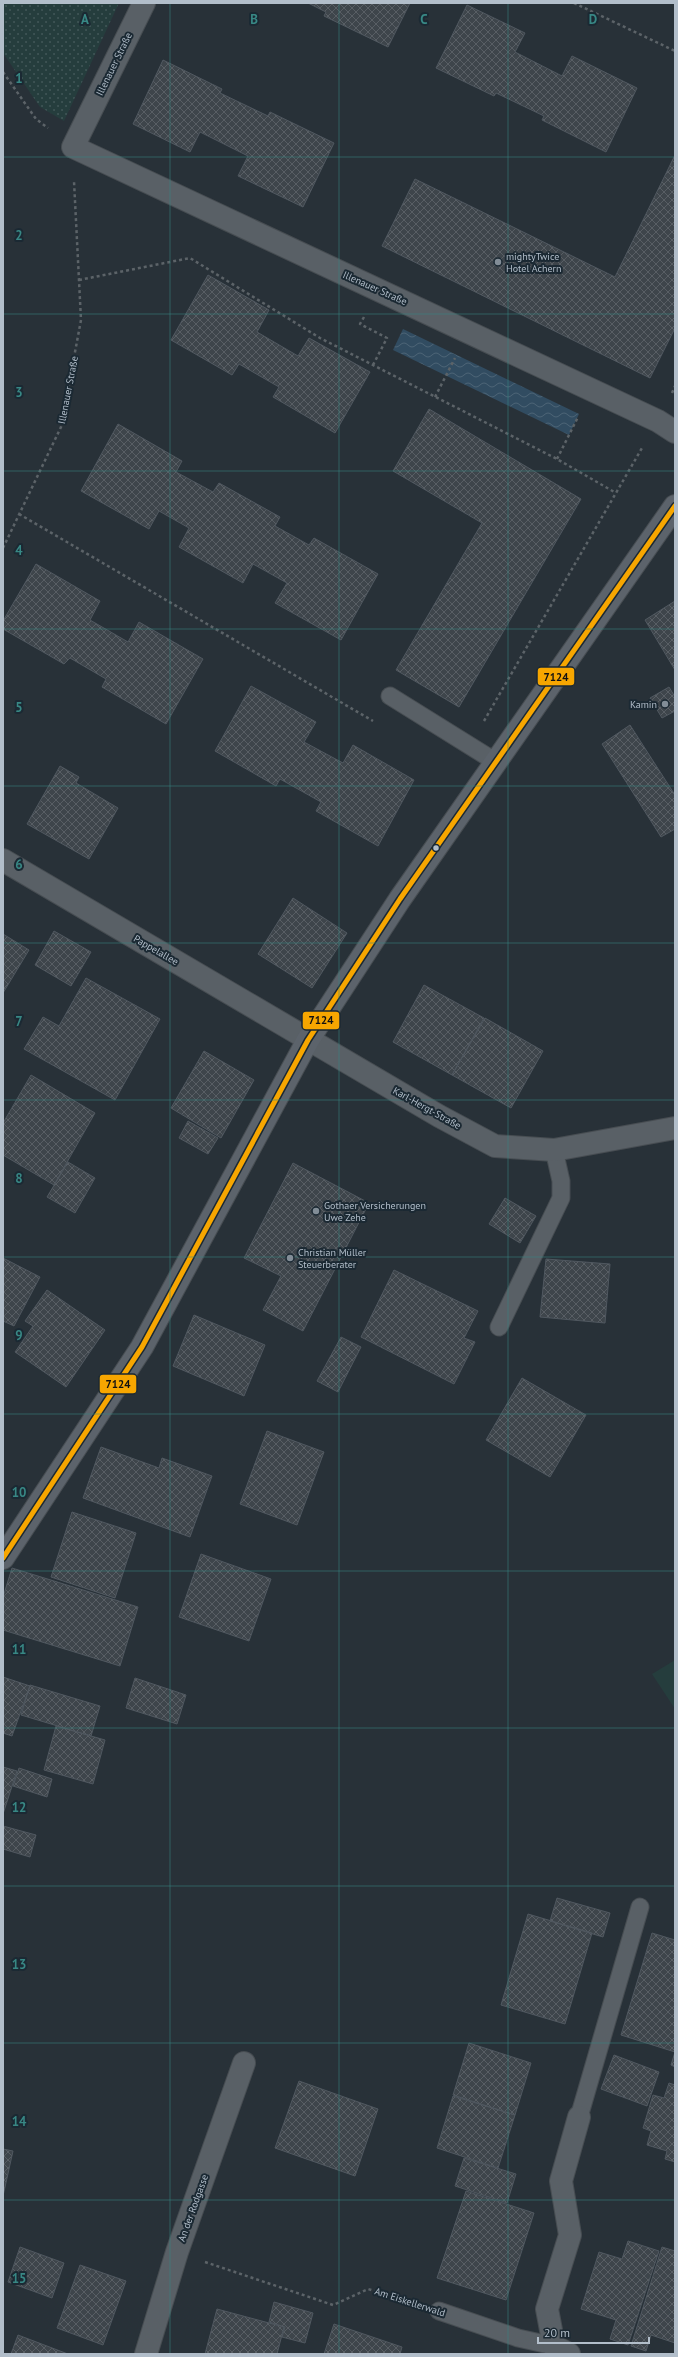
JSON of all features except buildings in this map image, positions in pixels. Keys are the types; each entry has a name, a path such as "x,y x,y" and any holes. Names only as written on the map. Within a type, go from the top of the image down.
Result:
{"main road":[{"path":"3,1558 142,1347 308,1040 400,900 675,506"}],"street":[{"name":"Illenauer Straße","path":"144,3 73,147 470,331 666,427"},
{"name":"Pappelallee","path":"3,860 308,1040"},
{"name":"Karl-Hergt-Straße","path":"308,1040 439,1116 495,1146 554,1150 675,1128"},
{"name":"An der Rodgasse","path":"146,2354 177,2252 244,2063"},
{"name":"Am Eiskellerwald","path":"561,2350 547,2309 570,2234 561,2181 579,2117"}],"lane":[{"path":"390,696 496,762"},
{"path":"499,1327 561,1198 561,1181 554,1150"},
{"path":"579,2117 640,1907"},
{"name":"Am Eiskellerwald","path":"439,2311 518,2338 561,2350"}],"path":[{"path":"574,3 675,51"},
{"path":"3,72 36,119 73,147"},
{"name":"Illenauer Straße","path":"3,548 61,427 81,320 73,147"},
{"path":"79,280 190,258 320,338 557,460 616,493"},
{"path":"373,365 387,338 360,324 379,290"},
{"path":"436,397 457,355"},
{"path":"470,746 616,493 666,427 675,386"},
{"path":"557,460 579,414"},
{"path":"19,514 376,722"},
{"name":"Am Eiskellerwald","path":"177,2252 333,2305 368,2289 439,2311"}],"green space":[{"path":"3,3 119,3 64,121 40,107 3,53"},
{"path":"675,1660 675,1709 652,1674"}],"water":[{"path":"403,329 579,414 569,435 393,350"}],"transit line":[{"name":"7124","path":"3,1558 142,1347 308,1040 400,899 675,506"}],"place":[{"name":"mightyTwice Hotel Achern","path":"498,262"},
{"name":"Kamin","path":"665,704"},
{"name":"Gothaer Versicherungen Uwe Zehe","path":"316,1211"},
{"name":"Christian Müller Steuerberater","path":"290,1258"}]}
